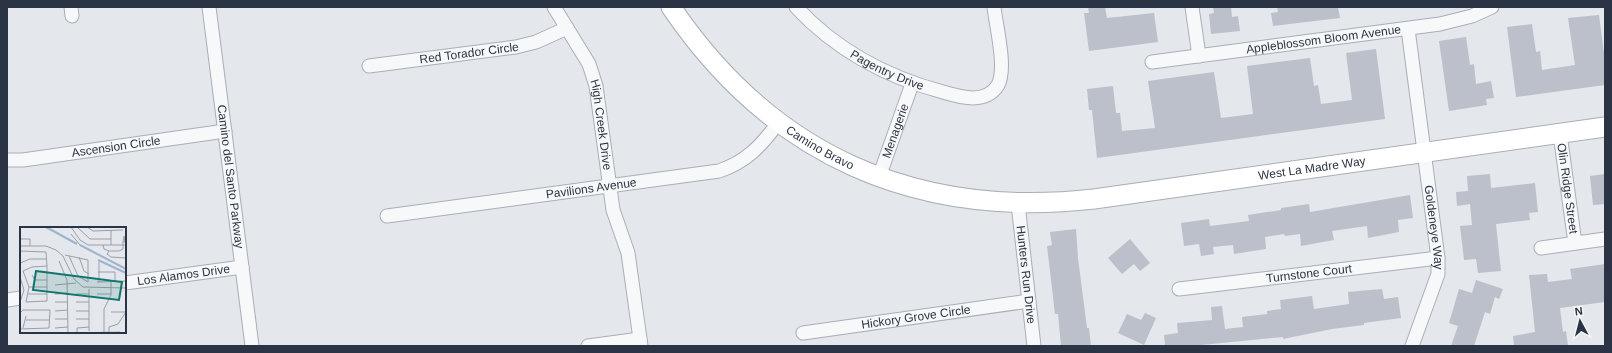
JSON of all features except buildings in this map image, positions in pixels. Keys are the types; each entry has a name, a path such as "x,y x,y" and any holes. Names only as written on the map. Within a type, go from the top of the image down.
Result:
{"street":[{"name":"Camino del Santo Parkway","path":"209,7 252,346"},
{"name":"High Creek Drive","path":"554,7 589,64 596,86 615,219 626,244 630,262 640,342"},
{"name":"Camino Bravo","path":"671,7 691,36 719,69 748,98 778,123 828,154 879,177 939,194 979,201 1018,204"},
{"name":"Pagentry Drive","path":"796,7 821,31 851,53 885,72 912,84 971,99 986,95 993,91 997,86 1002,71 994,7"},
{"path":"1192,7 1199,56"},
{"name":"Appleblossom Bloom Avenue","path":"1152,62 1408,29 1472,16 1487,8"},
{"name":"Red Torador Circle","path":"369,66 516,47 536,42 567,28"},
{"name":"Goldeneye Way","path":"1408,29 1438,258 1438,274 1412,346"},
{"name":"Menagerie","path":"879,177 912,84"},
{"name":"Pavilions Avenue","path":"387,216 707,173 739,163 757,149 778,123"},
{"name":"West La Madre Way","path":"1018,204 1055,203 1094,199 1605,127"},
{"name":"Ascension Circle","path":"7,160 23,160 225,131"},
{"name":"Olin Ridge Street","path":"1560,134 1575,243"},
{"name":"Hunters Run Drive","path":"1018,204 1034,346"},
{"path":"1541,248 1605,239"},
{"name":"Turnstone Court","path":"1179,289 1438,258"},
{"name":"Los Alamos Drive","path":"126,283 242,267"},
{"path":"7,300 20,298"},
{"name":"Hickory Grove Circle","path":"803,333 1029,301"},
{"path":"588,346 640,342"}]}
